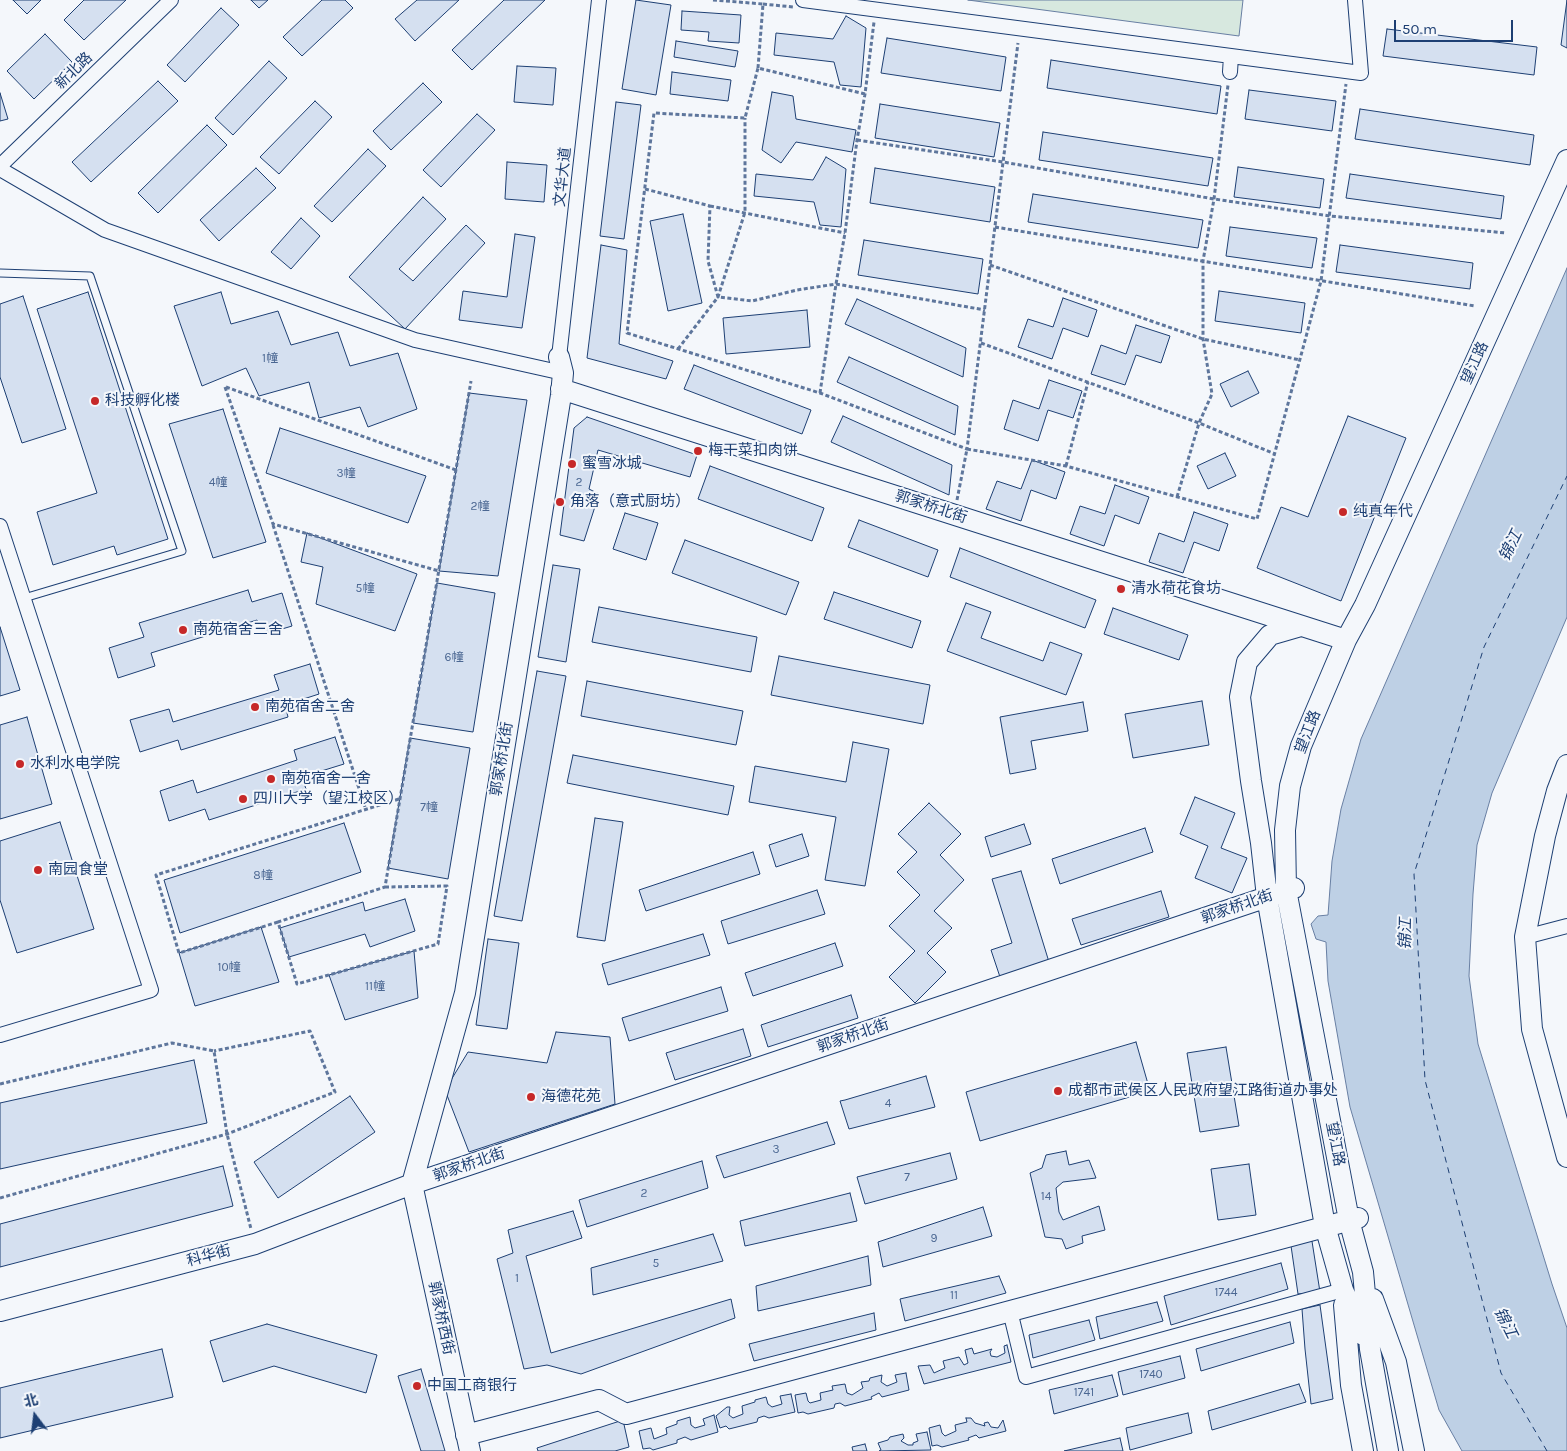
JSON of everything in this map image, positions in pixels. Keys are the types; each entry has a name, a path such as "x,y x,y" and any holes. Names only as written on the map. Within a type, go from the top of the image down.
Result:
{"street":[{"name":"新北路","path":"0,167 171,0"},
{"name":"文华大道","path":"561,373 599,0"},
{"path":"803,0 1360,73 1355,0"},
{"path":"1230,72 1231,56"},
{"name":"望江路","path":"1388,1451 1370,1349 1363,1272 1354,1219 1290,889 1285,830 1290,786 1301,746 1346,640 1365,605 1567,160"},
{"path":"0,167 105,230 415,340 561,373"},
{"name":"郭家桥北街","path":"412,1184 465,993 561,373 1346,640"},
{"path":"0,526 151,990 0,1035"},
{"name":"望江路","path":"1301,626 1270,635 1247,662 1240,697 1261,842 1267,898 1325,1226 1343,1290 1370,1349"},
{"path":"1567,765 1557,791 1545,836 1525,936 1532,1029 1567,1157"},
{"name":"郭家桥北街","path":"412,1184 1290,889"},
{"path":"1525,936 1567,926"},
{"name":"科华街","path":"0,1311 255,1244 412,1184"},
{"name":"郭家桥西街","path":"412,1184 468,1443"},
{"path":"468,1443 599,1400 626,1414 1354,1219"},
{"path":"1363,1272 1396,1362 1414,1451"},
{"path":"1010,1311 1026,1377 1343,1290 1351,1385 1363,1451"}],"lane":[{"path":"0,273 90,276 182,552 24,598"}],"path":[{"path":"678,349 718,297 745,212 745,118 758,68 764,4 713,0"},
{"path":"820,393 865,94 874,16"},
{"path":"956,503 967,449 1018,43"},
{"path":"758,68 865,94"},
{"path":"1177,497 1199,423 1212,394 1203,339 1203,261 1214,199 1230,72"},
{"path":"745,118 654,113 627,333 820,393 967,449 1066,466 1257,519 1321,280 1346,84"},
{"path":"857,140 1003,162 1214,199 1330,216 1506,233"},
{"path":"645,189 710,206 845,233"},
{"path":"710,206 708,261 718,297"},
{"path":"995,227 1475,306"},
{"path":"990,265 1203,339 1300,360"},
{"path":"718,297 752,301 797,290 836,284 985,310"},
{"path":"981,343 1199,423 1275,454"},
{"path":"385,887 471,380"},
{"path":"1066,466 1088,382"},
{"path":"366,810 273,524 225,387 456,470"},
{"path":"273,524 439,571"},
{"path":"278,922 297,984 438,944 447,886 385,887 180,953 156,875 400,799"},
{"path":"0,1084 172,1043 214,1051 310,1031 335,1092 228,1134 0,1198"},
{"path":"214,1051 228,1134 255,1244"}],"shaded area":[{"path":"968,0 1243,0 1239,36"}],"water":[{"name":"锦江","path":"1567,268 1567,617 1492,793 1477,845 1469,976 1478,1044 1567,1328 1567,1451 1462,1451 1439,1410 1350,1107 1328,981 1326,942 1316,939 1311,924 1318,916 1328,915 1332,861 1341,809 1361,739"}],"building":[{"path":"13,0 41,0 27,14"},
{"path":"84,0 126,0 84,40 64,20"},
{"path":"251,0 268,0 259,8"},
{"path":"322,0 345,0 353,8 302,56 283,37"},
{"path":"417,0 459,0 415,41 395,19"},
{"path":"504,0 545,0 472,70 452,50"},
{"path":"636,0 671,5 656,95 622,89"},
{"path":"1567,0 1567,48 1561,45"},
{"path":"221,8 239,25 185,82 167,65"},
{"path":"682,11 741,15 739,43 708,41 709,32 681,30"},
{"path":"846,16 866,28 861,87 840,85 834,62 774,55 776,33 833,39"},
{"path":"1387,29 1537,47 1534,75 1383,56"},
{"path":"45,34 72,62 34,99 7,71"},
{"path":"887,38 1006,57 1001,91 881,73"},
{"path":"676,41 738,51 735,67 674,57"},
{"path":"1051,60 1221,86 1217,114 1047,88"},
{"path":"269,61 287,78 233,135 215,118"},
{"path":"517,66 556,68 553,105 514,102"},
{"path":"672,72 731,80 728,101 670,94"},
{"path":"158,81 178,101 91,182 72,162"},
{"path":"423,83 442,102 391,150 373,131"},
{"path":"1249,90 1336,101 1332,131 1245,119"},
{"path":"772,92 793,96 796,119 856,130 852,152 796,142 781,163 762,150"},
{"path":"0,93 8,119 0,121"},
{"path":"315,101 332,117 279,174 260,157"},
{"path":"616,102 641,105 624,239 600,236"},
{"path":"880,104 1000,123 994,157 875,138"},
{"path":"1360,109 1534,135 1530,165 1355,139"},
{"path":"477,114 495,130 441,187 423,170"},
{"path":"207,125 227,145 158,213 138,193"},
{"path":"1043,132 1213,158 1208,186 1039,160"},
{"path":"368,149 386,166 332,222 314,206"},
{"path":"826,157 846,169 841,227 820,225 814,202 754,196 756,174 813,180"},
{"path":"507,162 547,165 544,202 505,199"},
{"path":"1238,167 1324,179 1320,208 1234,197"},
{"path":"256,168 276,188 219,241 200,220"},
{"path":"875,168 995,187 990,222 870,203"},
{"path":"1350,174 1504,196 1501,219 1346,198"},
{"path":"1033,194 1203,220 1198,248 1028,222"},
{"path":"423,197 446,219 399,269 413,281 466,225 485,243 405,329 349,277"},
{"path":"683,214 702,303 668,311 650,221"},
{"path":"301,218 320,236 291,269 271,252"},
{"path":"1230,227 1317,238 1312,268 1226,256"},
{"path":"515,234 535,237 522,328 459,320 463,291 507,297"},
{"path":"864,240 983,259 978,294 858,275"},
{"path":"601,245 627,250 619,344 673,361 666,379 587,358"},
{"path":"1340,245 1473,263 1470,289 1336,272"},
{"path":"1219,291 1305,303 1301,333 1215,321"},
{"name":"科技孵化楼","path":"88,292 168,539 117,555 114,546 53,565 37,512 97,493 37,309"},
{"path":"221,292 231,324 278,311 291,345 338,332 350,366 398,353 417,409 368,427 360,407 319,418 309,382 259,396 246,368 202,386 174,306"},
{"name":"科技孵化楼","path":"23,296 66,429 22,443 0,377 0,304"},
{"path":"1063,298 1097,310 1088,337 1063,328 1052,359 1018,347 1028,319 1053,327"},
{"path":"857,299 966,348 963,377 845,324"},
{"path":"807,310 810,347 726,354 723,318"},
{"path":"1136,325 1170,336 1161,363 1136,355 1125,385 1091,374 1101,345 1126,354"},
{"path":"849,357 958,406 955,435 837,382"},
{"path":"694,365 811,410 802,434 684,389"},
{"path":"1248,371 1259,393 1231,407 1220,384"},
{"path":"1049,380 1082,391 1073,418 1048,410 1038,441 1004,429 1013,400 1039,409"},
{"path":"469,393 527,400 498,576 439,571"},
{"path":"223,409 266,542 213,558 169,424"},
{"path":"843,416 952,465 949,495 831,442"},
{"name":"纯真年代","path":"1348,416 1406,438 1341,601 1257,568 1281,507 1308,517"},
{"path":"587,417 697,455 690,477 598,450 589,489 599,494 584,541 560,535 574,428"},
{"path":"280,428 426,476 408,523 266,473"},
{"path":"1225,453 1236,476 1208,489 1197,466"},
{"path":"1032,460 1065,472 1056,499 1031,490 1021,521 986,509 997,481 1021,489"},
{"path":"710,466 824,508 812,541 698,499"},
{"path":"1115,485 1149,497 1139,524 1115,515 1104,546 1070,534 1080,506 1105,514"},
{"path":"1194,512 1228,524 1219,551 1194,542 1183,573 1149,562 1159,533 1184,542"},
{"path":"625,513 658,523 646,560 613,549"},
{"path":"859,520 938,550 928,577 848,547"},
{"path":"307,533 417,574 395,631 316,604 323,567 301,562"},
{"path":"685,540 799,582 786,615 672,573"},
{"path":"960,548 1096,600 1085,628 950,577"},
{"path":"553,565 580,569 566,662 538,657"},
{"path":"437,583 495,593 473,732 413,723"},
{"name":"南苑宿舍三舍","path":"248,590 252,602 282,593 292,626 262,635 257,620 151,653 155,666 118,678 109,648 144,637 139,623"},
{"path":"834,592 921,621 912,648 824,619"},
{"path":"966,603 991,612 981,638 1043,661 1050,642 1082,654 1066,695 947,651"},
{"path":"599,607 757,637 751,672 592,642"},
{"path":"1113,608 1188,635 1179,660 1104,634"},
{"path":"0,627 20,690 0,696"},
{"path":"779,656 930,685 923,724 771,695"},
{"name":"南苑宿舍二舍","path":"310,664 319,694 285,705 288,717 181,750 178,740 140,752 130,720 169,709 173,722 279,690 274,675"},
{"path":"537,671 566,676 522,921 494,916"},
{"path":"587,681 743,711 736,745 581,716"},
{"path":"1202,701 1209,745 1133,758 1125,714"},
{"path":"1083,702 1088,731 1031,741 1036,769 1010,774 1000,717"},
{"name":"水利水电学院","path":"27,717 52,804 0,819 0,725"},
{"name":"南苑宿舍一舍","path":"335,737 344,764 302,777 306,789 209,820 205,809 169,821 160,791 193,780 197,793 297,760 294,750"},
{"path":"410,738 470,748 448,879 388,868"},
{"path":"853,742 889,749 865,886 825,880 836,817 749,802 755,766 846,782"},
{"path":"573,755 734,786 728,815 567,783"},
{"path":"1195,797 1235,813 1221,848 1247,858 1232,893 1195,878 1208,846 1180,834"},
{"path":"929,803 961,834 940,855 964,880 934,911 952,928 927,953 946,972 915,1003 889,977 915,951 889,926 920,895 897,872 917,852 898,834"},
{"path":"595,818 623,822 605,941 577,937"},
{"name":"南园食堂","path":"60,822 94,929 17,953 0,900 0,841"},
{"path":"344,823 361,872 180,933 164,880"},
{"path":"1024,824 1031,844 991,857 985,837"},
{"path":"1145,828 1153,852 1060,884 1052,859"},
{"path":"802,834 809,856 776,867 769,845"},
{"path":"753,852 760,874 646,911 639,890"},
{"path":"1021,871 1049,962 1000,977 991,950 1012,943 992,879"},
{"path":"817,890 825,914 728,944 721,921"},
{"path":"1161,891 1169,917 1081,945 1072,919"},
{"path":"405,899 415,931 370,947 365,934 289,957 280,928 363,902 365,911"},
{"path":"261,927 279,982 195,1006 179,953"},
{"path":"703,934 710,955 608,985 602,964"},
{"path":"488,939 519,943 507,1029 476,1025"},
{"path":"835,943 843,966 753,996 745,973"},
{"path":"414,951 418,998 345,1020 329,975"},
{"path":"721,987 728,1011 629,1041 622,1018"},
{"path":"851,995 858,1018 768,1047 761,1025"},
{"path":"743,1029 751,1056 675,1080 666,1053"},
{"name":"海德花苑","path":"556,1032 610,1037 615,1104 469,1152 445,1090 468,1052 547,1063"},
{"name":"成都市武侯区人民政府望江路街道办事处","path":"1136,1042 1150,1091 980,1141 966,1092"},
{"path":"1226,1047 1239,1126 1200,1132 1187,1053"},
{"path":"194,1060 207,1123 0,1169 0,1103"},
{"path":"926,1076 935,1107 849,1129 840,1101"},
{"path":"350,1096 375,1132 278,1198 254,1162"},
{"path":"827,1122 835,1144 724,1178 716,1156"},
{"path":"1066,1151 1069,1165 1089,1160 1096,1178 1063,1182 1056,1188 1059,1212 1063,1220 1099,1206 1105,1230 1082,1236 1083,1243 1066,1249 1062,1239 1045,1237 1030,1173 1042,1168 1046,1155"},
{"path":"950,1153 957,1179 865,1204 857,1177"},
{"path":"702,1161 708,1188 587,1227 579,1200"},
{"path":"1249,1164 1256,1215 1218,1220 1211,1169"},
{"path":"223,1166 233,1206 0,1267 0,1224"},
{"path":"850,1193 857,1221 745,1246 740,1221"},
{"path":"983,1207 992,1236 883,1267 878,1242"},
{"path":"573,1211 582,1238 526,1256 551,1353 731,1299 735,1318 581,1374 547,1365 524,1369 497,1259 513,1253 508,1230"},
{"path":"713,1234 723,1261 593,1295 591,1268"},
{"path":"1311,1235 1320,1292 1298,1294 1290,1239"},
{"path":"868,1256 871,1285 758,1311 756,1286"},
{"path":"1281,1263 1288,1289 1171,1325 1164,1296"},
{"path":"999,1276 1006,1293 905,1321 900,1299"},
{"path":"1157,1302 1163,1321 1100,1339 1096,1317"},
{"path":"1320,1305 1333,1399 1311,1404 1302,1309"},
{"path":"874,1313 876,1330 754,1361 749,1344"},
{"path":"1089,1320 1095,1340 1033,1358 1029,1335"},
{"path":"1290,1322 1294,1343 1201,1371 1196,1349"},
{"path":"267,1324 377,1355 366,1393 274,1366 223,1382 210,1341"},
{"path":"1007,1345 1011,1362 924,1384 918,1366 930,1365 934,1373 945,1368 943,1361 959,1357 964,1365 968,1363 965,1350 972,1348 974,1354 992,1349 990,1352 991,1356 997,1357 1005,1353 1004,1346"},
{"path":"162,1349 173,1397 0,1438 0,1388"},
{"path":"1180,1356 1185,1378 1123,1395 1118,1372"},
{"path":"421,1369 445,1451 421,1451 398,1376"},
{"path":"906,1373 909,1390 882,1397 879,1393 871,1397 872,1399 845,1406 840,1403 835,1404 834,1408 808,1414 798,1413 795,1395 806,1393 810,1403 821,1400 820,1393 833,1390 832,1386 845,1384 847,1393 852,1395 863,1388 861,1382 869,1381 870,1378 882,1375 881,1382 887,1386 897,1382 895,1375"},
{"path":"1112,1375 1118,1396 1054,1414 1049,1390"},
{"path":"1299,1384 1306,1402 1212,1430 1208,1411"},
{"path":"791,1394 795,1412 769,1418 764,1416 758,1418 757,1422 729,1429 726,1426 720,1428 716,1416 727,1407 730,1407 729,1415 733,1418 743,1414 742,1406 755,1402 755,1400 766,1397 768,1404 772,1407 782,1404 780,1396"},
{"path":"1188,1413 1192,1433 1130,1450 1126,1428"},
{"path":"714,1415 718,1432 691,1440 685,1437 677,1440 677,1443 653,1450 650,1448 643,1449 639,1431 651,1428 654,1439 667,1434 666,1428 677,1424 677,1421 690,1417 691,1425 695,1428 705,1425 703,1419"},
{"path":"966,1418 971,1418 975,1423 985,1426 984,1423 988,1422 991,1427 998,1428 1003,1420 1006,1431 979,1438 976,1435 968,1438 969,1440 942,1447 932,1446 929,1428 940,1425 945,1436 956,1431 955,1425 967,1422"},
{"path":"623,1420 629,1447 615,1451 538,1451 537,1448"},
{"path":"927,1432 931,1450 879,1451 881,1450 878,1443 888,1440 890,1437 903,1434 904,1438 901,1441 908,1445 913,1445 913,1443 918,1441 916,1434"},
{"path":"1120,1438 1123,1451 1064,1451"},
{"path":"865,1444 867,1451 853,1451 852,1447"}],"ferry route":[{"path":"1547,1451 1501,1373 1425,1080 1414,874 1484,647 1567,476"}],"place":[{"name":"科技孵化楼","path":"95,401"},
{"name":"梅干菜扣肉饼","path":"698,451"},
{"name":"蜜雪冰城","path":"572,464"},
{"name":"角落（意式厨坊）","path":"560,502"},
{"name":"纯真年代","path":"1343,512"},
{"name":"清水荷花食坊","path":"1121,589"},
{"name":"南苑宿舍三舍","path":"183,630"},
{"name":"南苑宿舍二舍","path":"255,707"},
{"name":"水利水电学院","path":"20,764"},
{"name":"南苑宿舍一舍","path":"271,779"},
{"name":"四川大学（望江校区）","path":"243,799"},
{"name":"南园食堂","path":"38,870"},
{"name":"成都市武侯区人民政府望江路街道办事处","path":"1058,1091"},
{"name":"海德花苑","path":"531,1097"},
{"name":"中国工商银行","path":"417,1386"}]}
